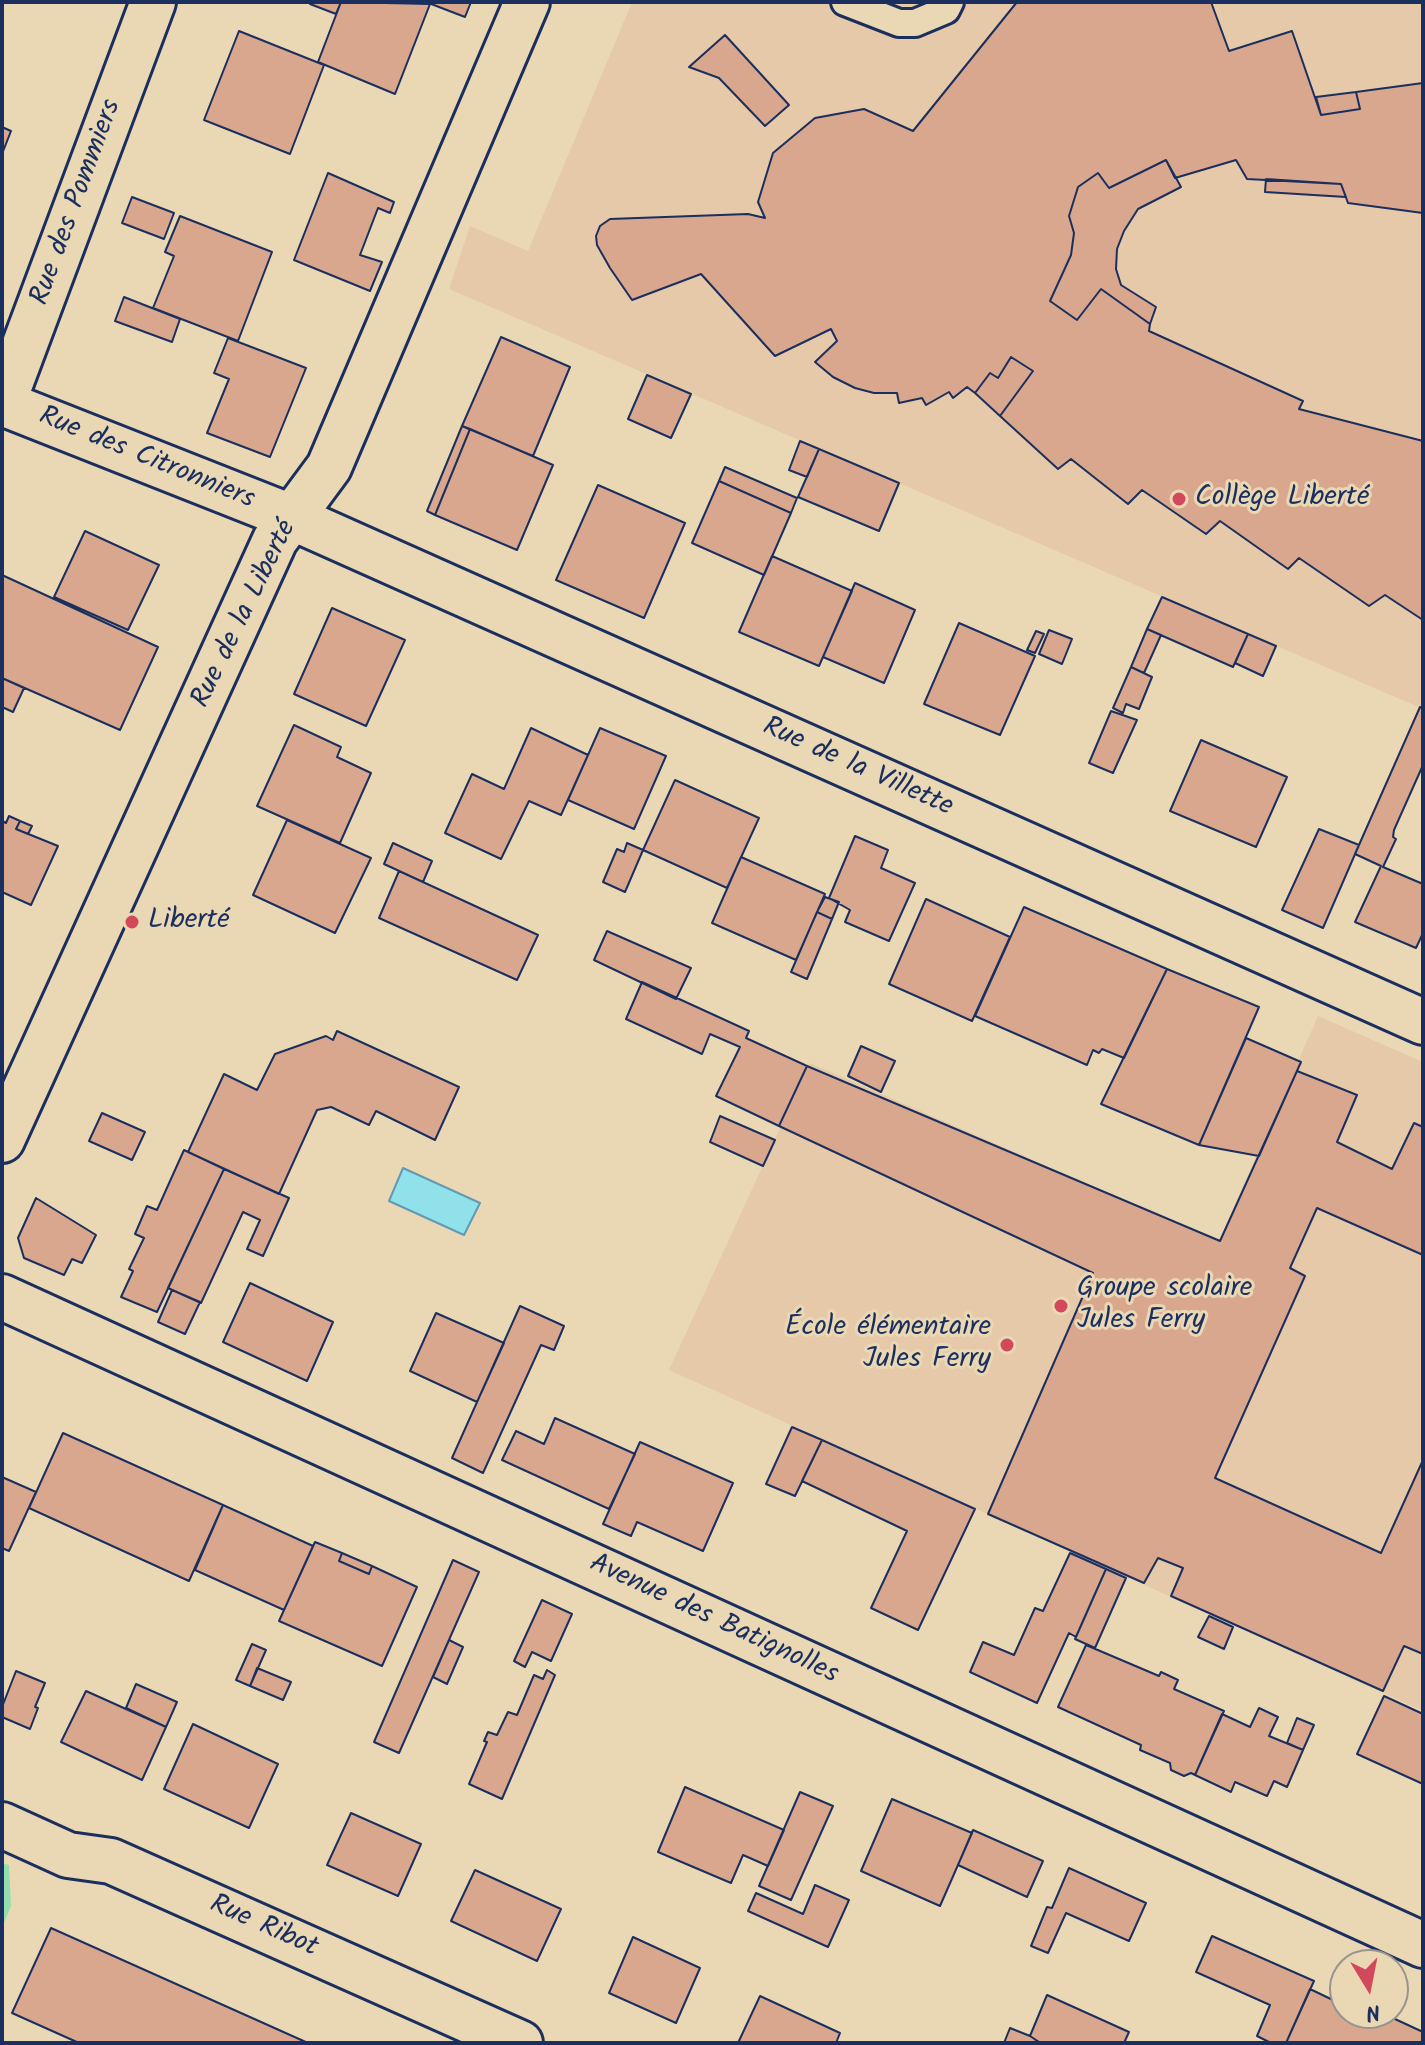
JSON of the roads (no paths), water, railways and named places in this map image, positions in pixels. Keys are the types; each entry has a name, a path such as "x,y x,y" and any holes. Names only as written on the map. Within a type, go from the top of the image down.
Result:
{"street":[{"name":"Rue des Pommiers","path":"2,403 153,2"},
{"name":"Rue de la Liberté","path":"2,1140 275,540 329,467 527,2"},
{"name":"Rue des Citronniers","path":"2,403 291,517"},
{"name":"Rue de la Villette","path":"291,517 1423,1022"},
{"name":"Avenue des Batignolles","path":"2,1297 1423,1945"},
{"name":"Rue Ribot","path":"2,1825 68,1855 111,1861 520,2043"}],"lane":[{"path":"845,2 899,23 915,23 946,10 950,2"}],"water":[{"path":"403,1168 480,1203 464,1235 389,1201"}],"place":[{"name":"Collège Liberté","path":"1179,499"},
{"name":"Liberté","path":"132,922"},
{"name":"Groupe scolaire Jules Ferry","path":"1061,1306"},
{"name":"École élémentaire Jules Ferry","path":"1007,1345"}]}
